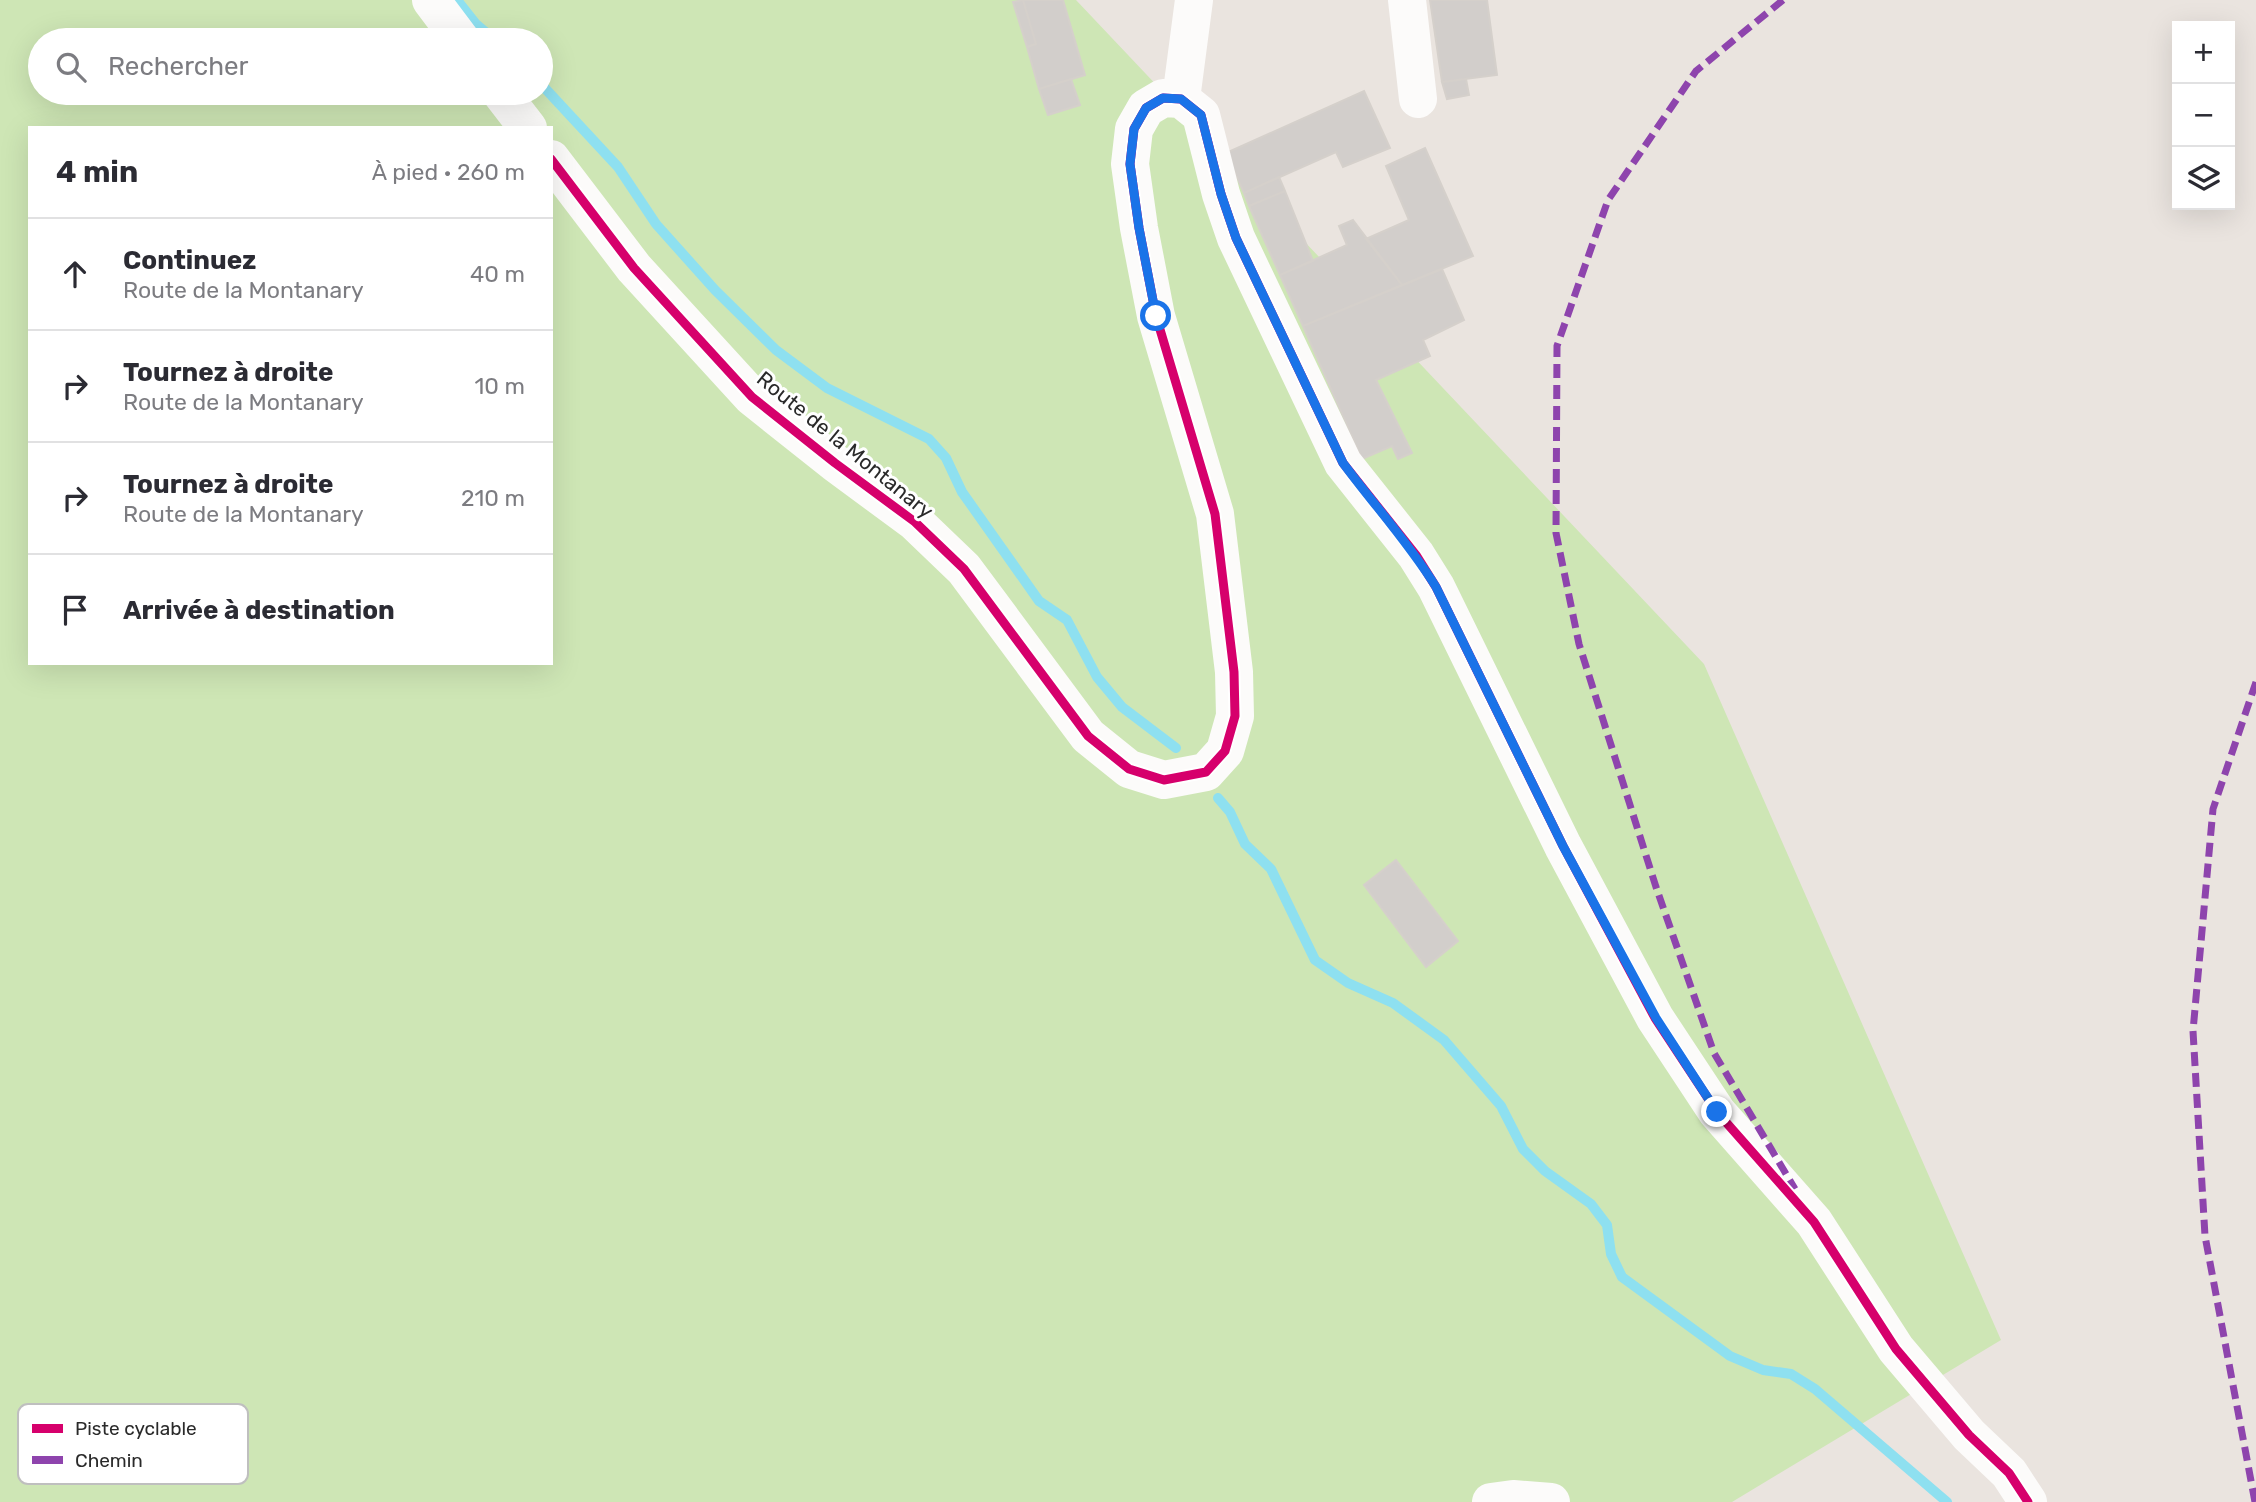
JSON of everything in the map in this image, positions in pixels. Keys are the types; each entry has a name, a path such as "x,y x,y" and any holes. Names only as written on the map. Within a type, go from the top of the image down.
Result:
{"street":[{"path":"430,0 452,28"},
{"path":"1194,0 1181,99 1201,115 1221,194 1236,238 1343,463 1416,555 1436,587 1563,846 1656,1018 1717,1112 1814,1222 1896,1349 1969,1435 2009,1472 2028,1502"},
{"path":"1407,0 1418,99"},
{"name":"Route de la Montanary","path":"553,162 634,268 752,397 915,522 964,569 1088,736 1129,769 1164,780 1206,772 1225,751 1234,716 1234,671 1216,514 1156,316 1130,164 1134,129 1146,108 1163,98 1181,99"},
{"path":"510,105 526,126"},
{"path":"1491,1502 1513,1499 1551,1502"}],"green space":[{"path":"0,0 1076,0 1704,664 2001,1340 1732,1502 0,1502"}],"building":[{"path":"1023,0 1063,0 1085,75 1039,89 1027,47 1036,44"},
{"path":"1023,0 1036,44 1027,47 1013,2"},
{"path":"1430,0 1487,0 1497,75 1442,82"},
{"path":"1071,79 1080,105 1048,115 1039,89"},
{"path":"1466,79 1469,95 1447,99 1442,82"},
{"path":"1364,91 1390,148 1343,167 1336,152 1244,193 1226,153"},
{"path":"1425,148 1473,256 1402,285 1366,239 1409,220 1386,166"},
{"path":"1279,177 1285,191 1249,206 1244,193"},
{"path":"1285,191 1313,261 1280,275 1249,206"},
{"path":"1353,220 1402,285 1303,326 1280,275 1347,245 1339,226"},
{"path":"1442,269 1464,320 1423,340 1430,356 1376,380 1412,453 1398,459 1392,446 1362,459 1303,326"},
{"path":"1396,860 1458,941 1426,967 1364,885"}],"waterway":[{"path":"457,0 481,28"},
{"path":"553,97 618,167 656,224 715,290 776,350 827,388 929,439 946,458 962,492 1039,601 1067,620 1097,677 1122,707 1176,748"},
{"path":"1218,798 1230,812 1245,844 1271,869 1315,960 1348,983 1393,1003 1444,1040 1501,1106 1523,1149 1545,1171 1591,1204 1607,1225 1611,1254 1622,1277 1730,1356 1763,1370 1791,1374 1815,1389 1947,1502"}],"marked path":[{"path":"1783,0 1696,71 1608,200 1557,346 1556,533 1579,644 1656,887 1714,1053 1795,1189"},
{"path":"2255,1502 2205,1236 2193,1031 2213,809 2256,682"}],"cycle path":[{"path":"553,162 634,268 752,397 915,522 964,569 1088,736 1129,769 1164,780 1206,772 1225,751 1235,716 1234,672 1215,514 1156,316 1130,164 1134,129 1146,108 1163,98 1181,99 1201,115 1221,194 1236,238 1343,463 1416,555 1436,587 1563,846 1655,1018 1717,1112 1814,1222 1896,1349 1969,1435 2009,1473 2028,1502"}],"route":[{"path":"1156,316 1130,164 1134,129 1146,108 1163,98 1181,99 1201,115 1221,194 1236,238 1343,463 1416,555 1436,587 1563,846 1656,1018 1717,1112"}]}
